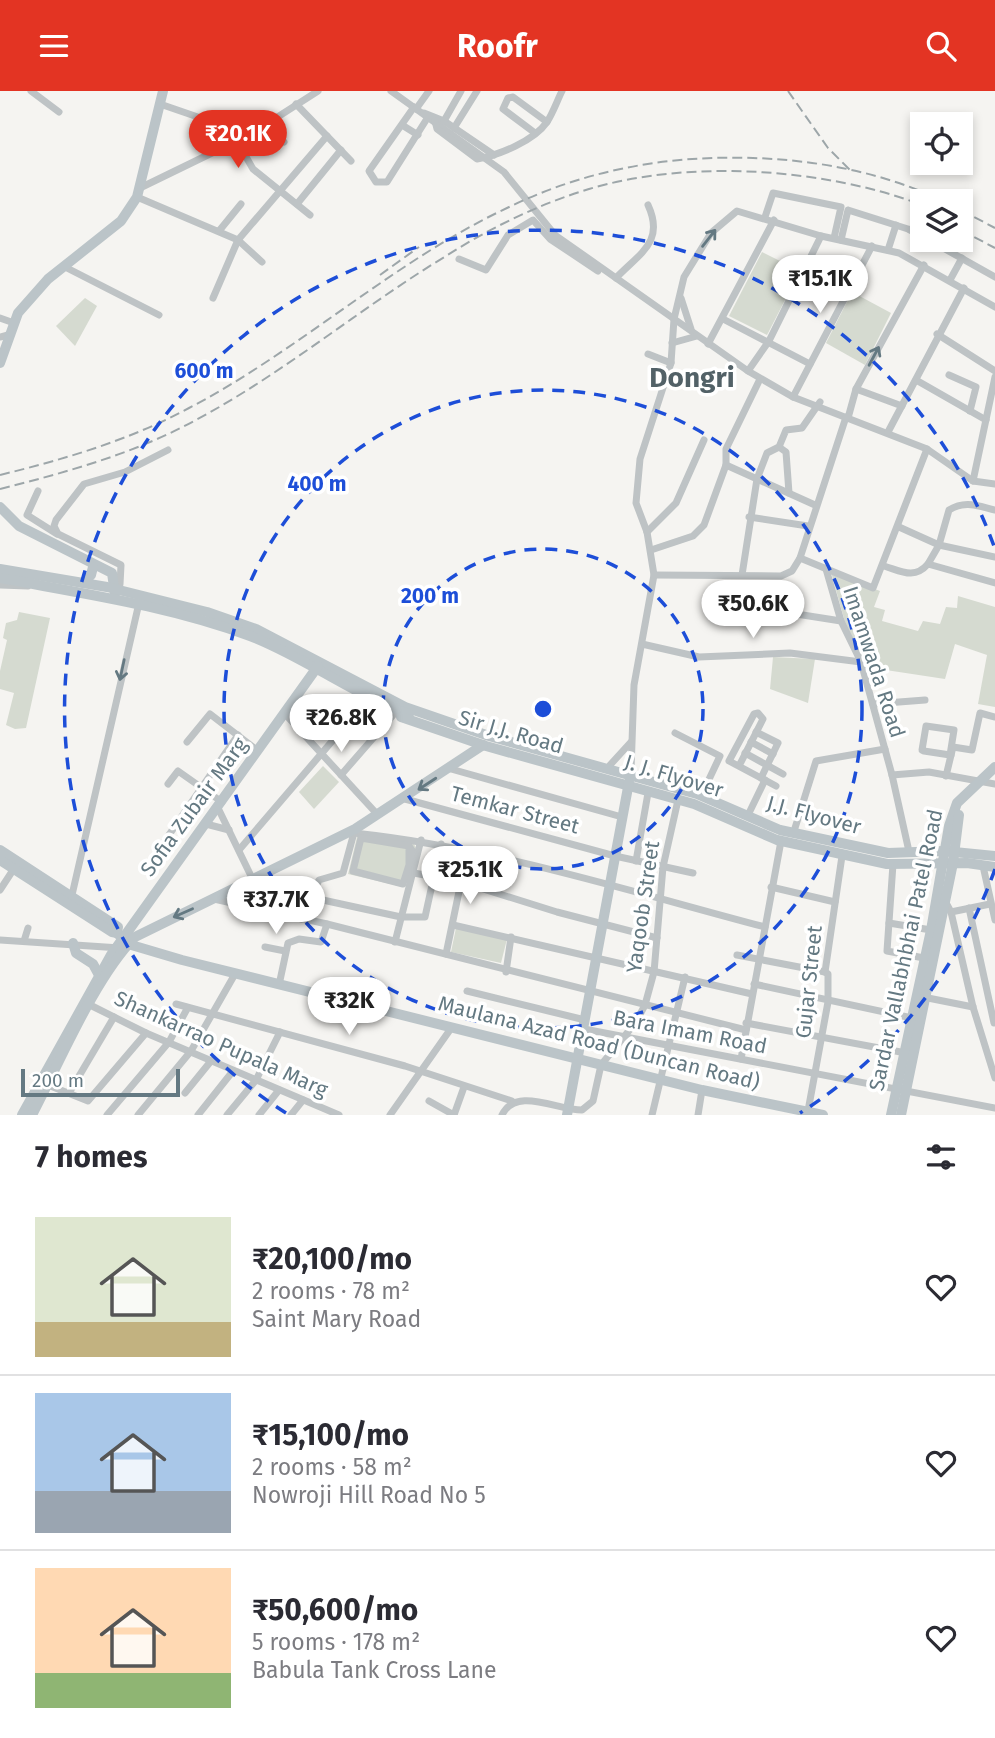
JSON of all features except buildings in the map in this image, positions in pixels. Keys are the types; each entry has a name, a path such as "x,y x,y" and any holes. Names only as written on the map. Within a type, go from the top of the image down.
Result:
{"main road":[{"path":"0,363 4,336 15,323 19,313 48,279 121,221 137,197 142,187 142,159 163,91"},
{"path":"0,507 19,526 90,564 113,588 139,603 253,637 318,666 391,706"},
{"path":"83,583 91,575 90,564"},
{"path":"0,569 113,588 256,629 369,698 391,706"},
{"path":"0,578 39,586 113,588"},
{"name":"Sofia Zubair Marg","path":"122,942 318,666"},
{"name":"J. J. Flyover","path":"391,706 482,739 696,799 761,829 828,848 888,859 944,857 995,865"},
{"name":"Sir J.J. Road","path":"391,706 704,790 795,828 856,842 908,848 951,845 995,853"},
{"path":"27,1114 99,975 122,942 354,831 451,769 482,739"},
{"name":"Sir J.J. Road","path":"482,739 628,788 709,809 781,841 842,856 893,864 995,865"},
{"name":"J.J. Flyover","path":"482,739 697,794 780,830 888,853 995,853"},
{"name":"Sardar Vallabhbhai Patel Road","path":"901,1115 912,1018 921,997 924,958 949,863 949,826 957,803 995,770"},
{"path":"568,1113 631,771"},
{"path":"0,850 16,866 122,942"},
{"path":"0,860 72,895 118,927 122,942 48,1085 27,1114"},
{"name":"Sardar Vallabhbhai Patel Road","path":"891,1115 902,1090 921,997 945,901 944,884"},
{"name":"Maulana Azad Road (Duncan Road)","path":"122,942 234,974 660,1080 823,1115"},
{"path":"73,943 76,953 93,964 99,975"}],"street":[{"path":"31,91 59,111"},
{"path":"142,187 237,141 318,91"},
{"path":"429,91 369,171 376,182 387,182 418,135 437,121 461,91"},
{"path":"454,128 477,91"},
{"path":"437,121 437,129 477,159 494,155 535,133 547,122 562,91"},
{"path":"396,92 504,172 539,219 555,235 760,379 793,397 818,404 927,449 973,481 995,484"},
{"path":"535,133 503,109 508,98 513,97 547,122"},
{"path":"160,104 221,125"},
{"path":"296,104 351,161"},
{"path":"417,109 454,128 494,155"},
{"path":"268,123 284,142"},
{"path":"402,125 418,135"},
{"path":"212,298 238,240 327,137"},
{"path":"237,141 253,169 310,215"},
{"path":"297,204 341,150"},
{"path":"765,217 772,193 841,207 838,239"},
{"path":"137,197 219,230 238,240 262,262"},
{"path":"219,230 241,204"},
{"path":"616,278 654,238 656,222 648,205"},
{"path":"631,771 634,685 653,575 648,532 636,503 640,459 671,363 674,319 684,277 710,233 737,211 765,217 821,236 888,250 924,265 995,306"},
{"path":"838,239 848,211 910,231"},
{"path":"708,344 774,220"},
{"path":"459,259 486,269 508,235 533,221 550,239 569,253 596,270 607,272"},
{"path":"888,250 896,225"},
{"path":"748,371 769,341 821,236"},
{"path":"793,397 872,246"},
{"path":"951,252 995,277"},
{"path":"950,280 962,258"},
{"path":"653,575 786,575 800,558 815,505 856,390 924,265"},
{"path":"65,267 159,315"},
{"path":"888,432 937,334 964,288"},
{"path":"680,293 687,322 695,335"},
{"path":"0,318 15,323"},
{"path":"723,319 810,364"},
{"path":"937,334 995,371"},
{"path":"672,343 695,335"},
{"path":"648,354 671,363"},
{"path":"949,375 976,387 971,411"},
{"path":"973,481 995,377"},
{"path":"651,550 699,532 707,521 726,465 726,449 760,379"},
{"path":"916,380 986,420"},
{"path":"856,390 902,407"},
{"path":"742,575 749,517 757,479 767,453 779,447 786,430 802,428 818,404"},
{"path":"648,532 676,503 704,440"},
{"path":"779,447 786,451 789,493"},
{"path":"800,558 873,588 884,566 927,449"},
{"path":"58,534 54,526 56,520 80,487 125,473 168,450"},
{"path":"726,465 815,505"},
{"path":"38,491 26,515 121,565 113,588"},
{"path":"884,566 911,575 923,571 939,545 949,510 971,504 995,510"},
{"path":"749,517 808,526"},
{"path":"899,527 939,545 995,557"},
{"path":"928,564 995,583"},
{"name":"Imamwada Road","path":"826,569 841,621 861,662 892,775 908,848"},
{"path":"0,585 39,586"},
{"path":"766,602 781,604 790,613 841,621"},
{"path":"72,895 139,603"},
{"path":"642,644 699,657 790,653 861,662"},
{"path":"239,850 369,698"},
{"path":"873,704 925,700"},
{"path":"341,775 391,706"},
{"path":"285,713 377,814"},
{"path":"729,761 756,713 763,717 739,766"},
{"path":"946,776 953,747 972,750 980,713 995,717"},
{"path":"187,742 210,714 258,751"},
{"path":"926,726 954,730 951,755 922,750 926,726"},
{"path":"750,811 778,743 756,732"},
{"path":"674,733 776,786"},
{"path":"162,845 238,735"},
{"path":"743,736 773,754"},
{"path":"610,765 627,750 632,740"},
{"path":"795,828 816,761 885,749"},
{"path":"745,753 783,774"},
{"path":"704,790 720,756"},
{"path":"451,769 622,817"},
{"path":"168,784 178,771 220,805 252,878"},
{"path":"892,775 929,772 995,784"},
{"path":"636,860 648,793"},
{"name":"Temkar Street","path":"405,799 615,856 693,873"},
{"name":"Yaqoob Street","path":"568,1113 582,1110 593,1101 601,1065 645,1005 654,972 663,867 678,800"},
{"path":"206,824 229,830"},
{"path":"343,873 354,831 442,843 611,883 659,899 765,927"},
{"path":"395,942 408,889 411,869 413,852 409,846 360,838 353,871 402,884 411,869 421,840"},
{"path":"741,1059 781,841"},
{"path":"309,897 401,918 425,917 442,843"},
{"name":"Gujar Street","path":"808,1111 828,1003 828,974 825,972 842,856"},
{"path":"893,864 887,951 924,958"},
{"path":"0,890 16,866"},
{"path":"983,866 994,915"},
{"path":"411,869 657,938"},
{"path":"301,919 319,880 343,873 408,889"},
{"path":"446,954 461,882"},
{"path":"771,887 835,902"},
{"path":"214,899 327,924 677,1015 906,1053"},
{"path":"945,901 951,912 974,1007 995,1078"},
{"path":"951,912 990,904"},
{"path":"969,908 995,1023 980,1029"},
{"path":"889,923 931,930"},
{"path":"279,985 285,951 292,939 321,942 327,924"},
{"path":"453,925 752,993"},
{"path":"24,941 28,927"},
{"path":"506,972 511,937"},
{"path":"0,940 122,942"},
{"path":"265,947 285,951"},
{"path":"737,955 825,972"},
{"path":"138,1115 191,1051 234,974"},
{"path":"652,1115 685,977"},
{"path":"754,984 828,1003 912,1018"},
{"name":"Bara Imam Road","path":"467,991 624,1037 995,1108"},
{"path":"921,997 974,1007"},
{"path":"176,1004 422,1072 512,1101 521,1099 568,1113"},
{"name":"Shankarrao Pupala Marg","path":"90,1005 146,1033 325,1112 339,1115"},
{"path":"107,1115 169,1042 187,1009"},
{"path":"69,1093 114,1017"},
{"path":"390,1115 452,1027"},
{"path":"227,1115 256,1080 280,1032"},
{"path":"48,1085 88,1101 146,1033"},
{"path":"185,1093 211,1061"},
{"path":"198,1115 233,1071"},
{"path":"429,1101 454,1115 464,1087"},
{"path":"259,1115 279,1090"},
{"path":"698,1115 702,1090"},
{"path":"291,1115 303,1100"},
{"path":"502,1115 512,1101"}],"shaded area":[{"path":"762,252 800,271 767,335 729,316"},
{"path":"852,292 891,313 865,365 826,343"},
{"path":"85,298 97,306 75,346 56,326"},
{"path":"831,572 880,591 874,607 885,610 882,621 918,631 923,621 940,624 946,607 957,608 958,596 995,607 995,707 978,704 987,655 955,644 945,679 866,667 845,622"},
{"path":"19,612 50,618 26,728 15,729 6,725 14,693 0,689 0,671 7,640 3,638 6,623 17,620"},
{"path":"773,657 815,659 808,703 770,689"},
{"path":"323,766 339,782 314,809 299,792"},
{"path":"358,833 414,844 416,848 403,887 348,874"},
{"path":"456,928 507,939 501,963 451,952"}],"railway":[{"path":"788,91 828,148 851,171"},
{"path":"0,475 97,447 144,430 189,408 270,360 386,279 465,229 536,195 566,184 658,162 753,158 826,165 875,176 915,189"},
{"path":"0,489 75,469 171,433 259,383 414,276 463,246 497,226 570,195 628,180 713,171 800,176 884,192 910,201"},
{"path":"973,216 995,228"},
{"path":"973,236 995,248"},
{"path":"380,275 419,247"}],"district":[{"name":"Dongri","path":"692,377"}]}
